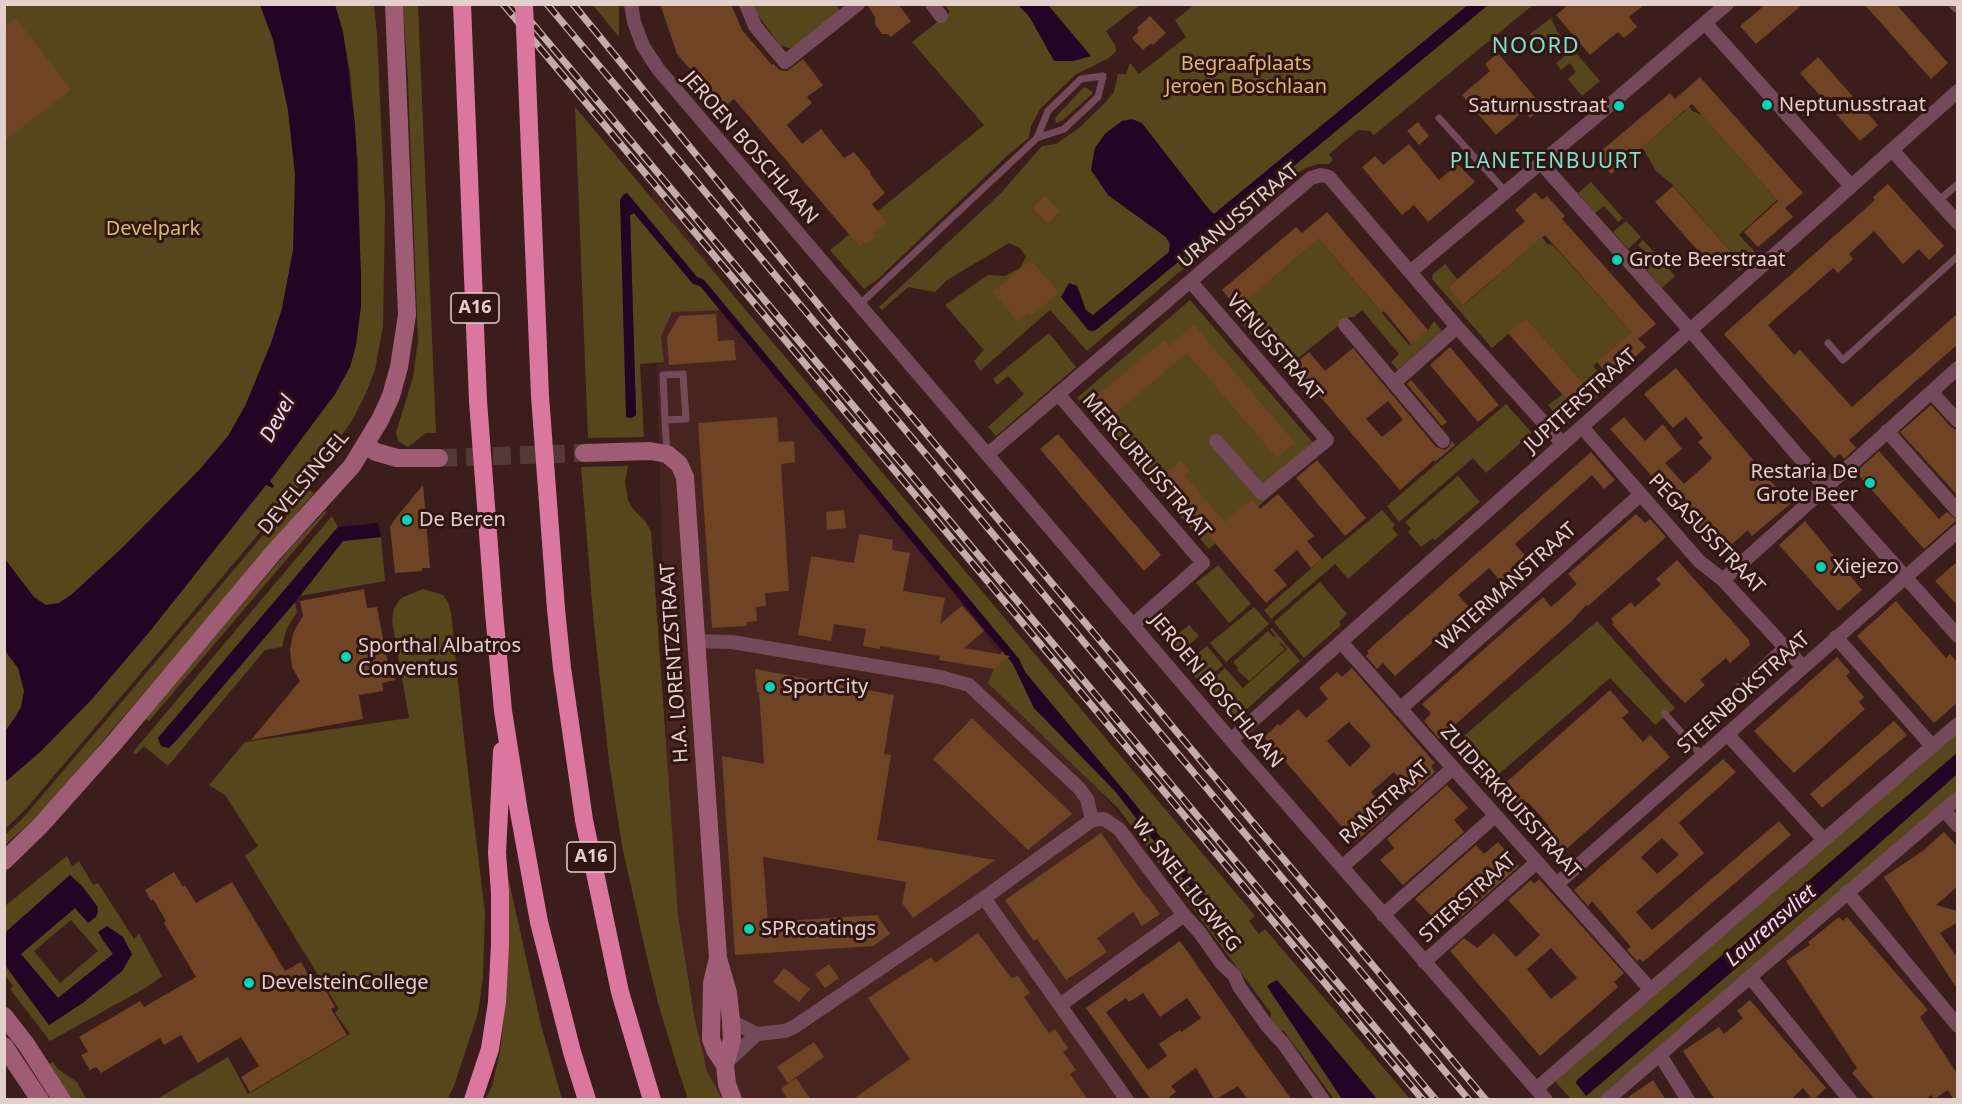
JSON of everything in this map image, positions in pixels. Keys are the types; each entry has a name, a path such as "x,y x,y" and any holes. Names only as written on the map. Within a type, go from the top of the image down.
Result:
{"highway":[{"name":"A16","path":"462,4 478,401 503,711 539,922 586,1100"},
{"name":"A16","path":"524,4 540,396 562,668 584,820 621,993 652,1100"},
{"name":"A16","path":"473,1100 490,1049 497,1002 500,892 497,853 503,711"}],"street":[{"name":"DEVELSINGEL","path":"4,861 41,825 112,745 274,552 351,466 366,446 391,396 404,345 407,315 394,4"},
{"name":"JEROEN BOSCHLAAN","path":"631,4 634,22 657,69 1231,740 1541,1094"},
{"path":"746,4 755,26 785,62 858,4"},
{"path":"932,4 941,16"},
{"path":"1410,272 1727,4"},
{"path":"1705,23 1851,186"},
{"name":"JUPITERSTRAAT","path":"1231,740 1958,92"},
{"path":"1892,150 1958,223"},
{"path":"1541,162 1958,636"},
{"name":"URANUSSTRAAT","path":"988,454 1311,178 1321,175 1329,177 1457,327 1563,444"},
{"name":"VENUSSTRAAT","path":"1191,282 1327,440 1262,494 1216,441"},
{"path":"1345,325 1443,441"},
{"path":"1394,383 1457,327"},
{"path":"1723,580 1958,368"},
{"path":"1931,392 1958,422"},
{"name":"MERCURIUSSTRAAT","path":"1059,394 1203,563 1134,624"},
{"name":"PEGASUSSTRAAT","path":"1582,427 1699,561 1723,580 1803,667"},
{"path":"1887,431 1958,511"},
{"path":"366,446 376,452 397,458 439,458"},
{"path":"584,453 650,451 667,454"},
{"name":"H.A. LORENTZSTRAAT","path":"667,454 679,464 685,477 718,958 728,993 731,1022 732,1039 724,1065"},
{"name":"WATERMANSTRAAT","path":"1400,709 1640,495"},
{"name":"STEENBOKSTRAAT","path":"1557,884 1958,531"},
{"path":"1836,637 1932,746"},
{"path":"696,641 732,642 940,677 969,685 1079,788 1087,799 1092,820 984,898 803,1022 785,1031 757,1034 731,1022"},
{"name":"ZUIDERKRUISSTRAAT","path":"1341,642 1650,989"},
{"path":"1541,1094 1650,989 1958,724"},
{"path":"1727,734 1824,840"},
{"name":"RAMSTRAAT","path":"1342,867 1453,768"},
{"path":"1607,1100 1958,798"},
{"path":"1944,810 1958,826"},
{"path":"1383,915 1495,816"},
{"name":"W. SNELLIUSWEG","path":"1092,820 1104,819 1119,829 1222,964 1234,975 1240,988 1268,1027 1283,1043 1323,1100"},
{"name":"STIERSTRAAT","path":"1424,962 1537,862"},
{"path":"1847,892 1958,1026"},
{"path":"984,898 1127,1100"},
{"path":"1060,1005 1184,915"},
{"name":"H.A. LORENTZSTRAAT","path":"718,958 712,983 711,1039 724,1065 727,1084 733,1100"},
{"path":"1750,976 1850,1100"},
{"path":"4,1016 43,1069 62,1100"},
{"path":"724,1065 757,1034"},
{"path":"4,1046 40,1100"},
{"path":"1660,1055 1688,1100"}],"lane":[{"path":"859,305 1037,138 1048,111 1081,79 1103,76 1098,97 1065,129 1037,138"},
{"path":"1439,118 1506,192"},
{"path":"1938,201 1958,184"},
{"path":"1828,343 1843,360 1958,256"},
{"path":"665,420 686,419 683,374 663,375 665,420 667,454"},
{"path":"1739,687 1784,645"},
{"path":"1665,714 1702,756"}],"shaded area":[{"path":"652,187 1192,913 1069,1009 1135,1099 717,1099 700,1046 677,907 668,777"}],"green space":[{"path":"753,4 836,5 842,13 792,49 780,45 752,7"},
{"name":"Develpark","path":"5,5 265,5 272,18 288,110 302,221 293,335 235,441 5,740"},
{"path":"335,5 374,5 377,35 385,208 383,326 375,370 366,393 353,419 339,439 25,810 5,829 5,782 40,752 92,699 150,631 266,484 272,488 270,481 335,394 350,367 356,345 361,305 358,163 350,72 343,32"},
{"path":"403,5 418,5 436,433 426,433 408,447 398,441 396,433 413,377 418,341"},
{"path":"593,5 619,5 619,37"},
{"path":"945,5 1018,5 1029,16 1055,61 1073,61 1090,56 1048,5 1140,5 1106,31 1116,51 1109,58 1075,75 1040,109 1031,126 1029,138 1009,154 878,279 864,289 830,250 984,125 912,42 950,12"},
{"name":"Begraafplaats Jeroen Boschlaan","path":"1194,5 1469,5 1214,214 1122,121 1105,134 1095,148 1092,163 1108,195 1166,237 1170,244 1169,252 1093,316 1086,311 1077,286 1069,284 1093,332 1488,5 1533,5 1374,135 1370,131 1358,130 1329,154 1333,160 1329,164 1308,167 1289,178 1087,351 1050,310 980,371 974,361 984,350 945,305 988,275 1005,276 1020,268 1026,257 1020,248 1009,243 947,280 935,292 908,287 882,310 879,307 1001,193 1042,146 1056,144 1079,128 1105,103 1114,92 1118,74 1126,74 1130,63 1139,74 1186,37 1175,20"},
{"path":"1551,18 1557,31 1600,81 1582,96 1568,79 1576,72 1570,63 1561,70 1556,63 1564,57 1555,48 1547,54 1530,34"},
{"path":"1084,87 1093,92 1091,95 1063,120 1056,123 1055,118"},
{"path":"1687,103 1692,111 1702,115 1777,200 1739,235 1757,254 1739,271 1730,257 1733,254 1672,184 1656,171 1644,150 1640,148 1685,111 1682,107"},
{"path":"575,107 1255,916 1249,921 1259,934 1265,929 1410,1099 1377,1099 1276,980 1267,986 1342,1099 1334,1099 1284,1031 1274,1029 1270,1022 1271,1013 1118,808 988,683 1002,650 1013,664 1034,708 1115,791 1206,897 1135,804 1025,672 1019,659 704,280 697,277 627,193 626,417 631,418 636,415 630,215 634,213 693,284 700,286 720,310 672,312 661,336 664,362 640,364 644,437 588,438"},
{"path":"1591,182 1623,218 1618,222 1604,206 1595,213 1578,193"},
{"path":"1626,221 1641,237 1628,249 1613,232"},
{"path":"1542,237 1547,244 1553,245 1631,332 1593,366 1611,385 1568,423 1563,423 1548,405 1562,395 1568,401 1585,385 1526,318 1492,348 1432,279 1433,274 1445,264 1457,279 1448,287 1464,305"},
{"path":"1319,239 1409,345 1428,330 1434,321 1442,331 1398,370 1391,362 1399,354 1362,310 1354,317 1349,317 1286,368 1265,343 1258,342 1232,312"},
{"path":"1643,240 1675,276 1662,288 1645,268 1653,260 1638,245"},
{"path":"1190,300 1321,452 1209,549 1077,398"},
{"path":"1049,333 1076,367 996,436 988,427 1024,394 1008,376 997,385 993,379"},
{"path":"1506,404 1532,433 1486,473 1473,458 1399,522 1387,506"},
{"path":"628,466 625,482 628,500 651,531 678,915 695,1020 707,1071 722,1099 688,1099 658,1003 646,953 622,846 609,761 594,625 581,467"},
{"path":"1458,476 1480,502 1435,540 1433,538 1421,547 1408,532 1411,529 1405,522"},
{"path":"304,487 314,493 44,810 5,845 5,835 24,817"},
{"path":"1382,510 1395,525 1392,528 1398,535 1348,579 1335,564 1271,619 1264,610"},
{"path":"325,511 327,512 149,721 145,718 293,545"},
{"path":"332,516 338,527 158,738 161,746 169,748 295,602 297,612 286,630 282,647 265,650 168,766 144,746 136,754 133,752"},
{"path":"381,537 385,581 300,596 343,541"},
{"path":"1218,565 1251,604 1229,623 1196,583"},
{"path":"1320,582 1347,614 1339,622 1341,625 1304,658 1274,622"},
{"path":"423,589 443,595 451,613 485,913 483,977 478,1013 454,1086 447,1100 157,1099 228,1057 248,1094 350,1034 335,1013 339,1009 245,856 258,846 225,795 209,785 245,742 409,718 392,621 394,608 401,598"},
{"path":"1254,607 1269,624 1226,662 1210,643"},
{"path":"1597,621 1675,708 1655,725 1610,678 1499,774 1464,736"},
{"path":"1189,625 1199,636 1189,645 1197,654 1207,646 1223,665 1201,684 1167,643"},
{"path":"1272,628 1300,661 1238,717 1231,717 1204,687 1225,668 1243,688 1287,649 1280,642 1285,649 1249,681 1237,670 1233,662 1268,631 1274,637 1276,636 1270,629"},
{"path":"1957,731 1957,753 1576,1083 1587,1095 1809,906 1957,774 1957,791 1600,1099 1571,1099 1552,1078"},
{"path":"67,856 72,866 79,861 93,885 98,883 134,939 139,934 162,976 147,987 50,1041 10,989 13,986 5,975 5,965 49,1025 84,1002 122,971 132,954 100,937 113,954 58,998 20,954 75,908 70,875 7,931 5,936 5,906","holes":["71,920 98,951 60,983 34,951"]},
{"path":"506,868 541,1025 562,1099 485,1100 492,1086 500,1052 505,1006"},
{"path":"53,1062 58,1069 77,1082 86,1099 68,1099 47,1065"}],"water":[{"path":"1469,4 1488,5 1096,330 1089,331 1061,297 1069,283 1077,286 1086,310 1093,315 1169,252 1170,244 1166,237 1108,195 1091,170 1095,148 1105,134 1122,121 1132,119 1142,123 1214,214"},
{"name":"Devel","path":"260,5 335,5 343,32 355,124 361,273 361,306 356,345 350,367 335,394 270,481 273,488 266,485 150,631 92,699 40,752 5,782 5,731 21,707 24,691 18,668 5,651 5,559 34,597 46,605 59,603 71,595 123,547 201,468 228,436 245,406 271,343 282,308 293,250 295,175 288,110 273,40"},
{"path":"1018,5 1048,5 1091,56 1073,61 1054,61 1029,16"},
{"path":"627,193 697,277 704,280 1019,659 1025,672 1135,804 1206,897 1199,899 1115,791 1034,708 1013,664 700,286 693,284 634,213 630,215 636,415 631,418 626,417 620,200"},
{"path":"378,523 381,537 343,541 295,602 182,734 169,748 161,746 158,738 338,527"},
{"name":"Laurensvliet","path":"1957,753 1957,774 1809,906 1586,1096 1576,1083 1577,1080"},
{"path":"70,875 82,886 97,906 96,917 88,923 75,908 21,954 58,998 113,954 98,932 107,926 123,937 132,954 122,971 84,1002 49,1025 5,965 5,936 7,931"},
{"path":"1277,980 1377,1099 1342,1099 1267,986"}],"building":[{"path":"660,4 731,4 742,30 772,65 774,64 779,70 787,71 803,59 823,85 807,97 812,103 787,125 802,144 821,129 844,158 854,152 885,193 872,204 887,223 874,233 877,236 859,246 734,99 723,108 677,54"},
{"path":"867,4 898,4 911,21 891,37 888,34 882,34"},
{"path":"1569,4 1645,4 1629,17 1637,27 1624,38 1618,32 1590,55 1556,15"},
{"path":"1766,4 1803,4 1756,44 1740,26"},
{"path":"1864,4 1896,4 1948,63 1931,79"},
{"path":"1150,16 1166,33 1153,45 1151,43 1143,50 1132,38 1139,31 1137,28"},
{"path":"16,18 71,90 4,141 4,27"},
{"path":"1498,53 1543,107 1530,118 1524,111 1496,135 1462,95 1490,71 1485,64"},
{"path":"1818,57 1878,125 1860,141 1800,73"},
{"path":"1700,77 1803,193 1785,208 1793,217 1758,247 1744,232 1778,201 1692,104 1611,174 1595,156 1670,93 1675,99"},
{"path":"1418,122 1429,136 1419,145 1407,131"},
{"path":"1409,144 1439,180 1458,164 1475,182 1428,222 1414,205 1402,215 1362,167 1375,156 1383,165"},
{"path":"1888,184 1944,246 1929,260 1919,249 1903,264 1874,231 1849,254 1853,259 1838,273 1833,268 1768,325 1794,355 1800,350 1852,407 1958,313 1958,344 1849,440 1856,448 1844,459 1840,454 1834,458 1724,334 1875,200 1873,197"},
{"path":"1673,186 1733,254 1715,270 1655,202"},
{"path":"1535,192 1542,200 1547,196 1565,216 1562,219 1656,324 1638,339 1646,347 1611,378 1597,362 1631,332 1545,235 1463,305 1448,287 1525,221 1515,210"},
{"path":"1045,196 1060,211 1048,223 1033,208"},
{"path":"1327,212 1428,330 1411,344 1319,239 1237,308 1222,290 1296,227 1302,233"},
{"path":"1031,260 1059,293 1031,316 1029,313 1018,322 993,292"},
{"path":"716,314 718,341 734,340 736,360 669,365 667,337 679,316"},
{"path":"1526,318 1586,386 1568,401 1508,333"},
{"path":"1194,325 1295,443 1277,458 1187,353 1105,422 1089,403 1164,340 1169,346"},
{"path":"1450,347 1499,405 1478,422 1430,365"},
{"path":"1353,348 1436,447 1445,450 1452,441 1455,445 1400,490 1293,365 1309,352 1325,371","holes":["1388,401 1403,420 1382,437 1366,419"]},
{"path":"1676,368 1790,504 1752,536 1748,530 1721,554 1610,429 1624,417 1645,441 1663,424 1682,449 1665,463 1684,484 1700,470 1712,458 1698,442 1703,438 1686,417 1673,428 1644,394"},
{"path":"1411,380 1447,422 1442,426 1407,384"},
{"path":"1931,405 1951,427 1958,431 1958,496 1900,432"},
{"path":"777,417 779,442 794,441 795,462 781,464 789,591 765,593 766,606 756,607 757,621 747,622 747,626 712,628 698,423"},
{"path":"1058,434 1161,555 1144,571 1040,449"},
{"path":"1879,451 1939,519 1947,512 1957,520 1924,549 1856,472"},
{"path":"1591,452 1615,480 1604,489 1592,475 1515,544 1525,556 1514,565 1517,568 1511,574 1501,582 1489,568 1458,595 1471,609 1395,676 1383,663 1377,669 1366,656 1369,653 1367,651"},
{"path":"1317,460 1366,518 1345,536 1296,478"},
{"path":"1181,461 1190,471 1185,476 1225,522 1252,499 1260,509 1278,494 1314,536 1307,541 1322,559 1311,568 1297,550 1274,570 1287,585 1266,603 1160,478"},
{"path":"423,485 430,568 422,568 422,571 395,573 390,527"},
{"path":"844,510 846,528 827,530 826,512"},
{"path":"1636,514 1645,523 1650,519 1666,537 1588,606 1586,605 1572,621 1439,739 1424,721 1431,713 1422,704 1543,597 1551,607 1557,602 1577,584 1568,574"},
{"name":"Xiejezo","path":"1805,521 1862,590 1838,611 1779,545"},
{"path":"859,534 893,540 892,550 910,553 903,591 945,598 940,624 962,606 974,619 984,631 964,648 1010,656 994,669 939,660 940,656 880,646 880,649 863,646 866,629 834,624 831,641 798,635 811,556 854,563"},
{"path":"1677,560 1749,640 1750,645 1730,663 1726,658 1700,680 1705,685 1685,703 1612,624 1614,623 1611,619 1631,602 1635,607 1661,584 1656,579"},
{"path":"1958,561 1958,606 1935,581"},
{"path":"364,589 367,608 377,607 389,670 393,669 395,680 382,683 383,691 359,695 363,719 251,740 300,681 292,667 290,650 293,633 303,616 300,601"},
{"path":"1896,601 1946,658 1950,654 1958,663 1958,702 1934,723 1857,636"},
{"path":"1837,657 1850,672 1846,676 1864,697 1859,702 1865,709 1794,773 1754,731"},
{"path":"1352,668 1435,763 1431,766 1435,772 1412,793 1394,772 1371,792 1389,813 1355,842 1264,737 1298,709 1306,718 1328,699 1319,688 1337,672 1342,677","holes":["1349,722 1371,746 1350,767 1327,741"]},
{"path":"755,669 894,695 884,754 891,755 877,840 995,860 913,918 902,903 906,882 763,857 768,922 877,915 890,934 873,946 735,955 722,756 764,764 759,692 757,692"},
{"path":"1610,690 1629,712 1622,718 1643,742 1650,735 1670,757 1562,853 1542,831 1549,826 1538,813 1528,802 1521,808 1502,786"},
{"path":"972,718 1072,814 1028,850 933,759"},
{"path":"1894,721 1907,735 1822,808 1810,794"},
{"path":"1723,759 1736,772 1679,823 1704,853 1636,912 1652,930 1779,821 1791,835 1643,962 1640,959 1637,961 1627,950 1631,947 1592,901 1588,906 1574,890","holes":["1662,838 1679,855 1657,874 1641,857"]},
{"path":"1447,785 1468,808 1454,820 1464,832 1403,885 1380,860 1394,848 1387,839"},
{"path":"1944,832 1958,847 1958,886 1936,905 1958,911 1958,922 1940,933 1958,959 1958,990 1884,877 1924,850"},
{"path":"1101,833 1160,914 1142,926 1133,912 1097,938 1107,952 1066,980 1005,900"},
{"path":"1498,842 1519,866 1459,919 1450,910 1437,922 1415,899 1476,845 1484,854"},
{"name":"DevelsteinCollege","path":"174,872 196,903 232,882 285,971 301,962 319,992 325,989 335,1007 331,1009 347,1035 250,1092 241,1077 259,1066 241,1037 198,1063 181,1035 164,1045 160,1038 101,1073 96,1067 90,1070 81,1055 88,1052 79,1037 140,1001 144,1007 196,977 164,923 166,921 145,890"},
{"path":"1539,879 1624,973 1614,982 1618,987 1540,1056 1450,951 1464,938 1477,948 1494,933 1516,957 1540,935 1508,900 1531,880 1534,884","holes":["1551,948 1577,978 1551,999 1527,969"]},
{"path":"1839,917 1843,921 1847,917 1928,1010 1920,1017 1958,1075 1958,1100 1954,1100 1948,1090 1934,1099 1931,1095 1924,1100 1875,1100 1852,1073 1857,1068 1786,961 1810,945 1808,942"},
{"path":"978,933 1011,978 1018,976 1030,993 1024,997 1049,1033 1055,1029 1068,1048 1063,1052 1076,1070 1070,1074 1088,1100 852,1100 910,1059 868,998 931,957 935,963"},
{"path":"1180,941 1292,1100 1248,1100 1238,1086 1215,1100 1196,1068 1171,1086 1176,1092 1165,1100 1151,1100 1086,1008","holes":["1143,993 1160,1017 1187,998 1201,1018 1182,1032 1180,1030 1159,1044 1167,1056 1148,1070 1106,1012 1126,998 1129,1002"]},
{"path":"829,964 839,978 825,988 815,974"},
{"path":"784,968 810,989 799,1002 773,982"},
{"path":"1750,1000 1826,1088 1813,1100 1803,1088 1790,1100 1715,1100 1683,1051 1719,1027 1724,1034 1743,1018 1737,1011"},
{"path":"814,1042 824,1057 788,1083 777,1067"},
{"path":"796,1078 811,1100 788,1100 781,1089"},
{"path":"1653,1080 1666,1100 1624,1100"}],"tunnel":[{"path":"439,458 584,453"}],"railway":[{"path":"503,4 1423,1100"},
{"path":"516,4 1436,1100"},
{"path":"547,4 1469,1100"},
{"path":"573,4 840,331 1486,1100"}],"place":[{"name":"Neptunusstraat","path":"1767,105"},
{"name":"Saturnusstraat","path":"1619,106"},
{"name":"Grote Beerstraat","path":"1617,260"},
{"name":"Restaria De Grote Beer","path":"1870,483"},
{"name":"De Beren","path":"407,520"},
{"name":"Xiejezo","path":"1821,567"},
{"name":"Sporthal Albatros Conventus","path":"346,657"},
{"name":"SportCity","path":"770,687"},
{"name":"SPRcoatings","path":"749,929"},
{"name":"DevelsteinCollege","path":"249,983"}],"district":[{"name":"NOORD","path":"1536,47"},
{"name":"PLANETENBUURT","path":"1546,162"}]}
